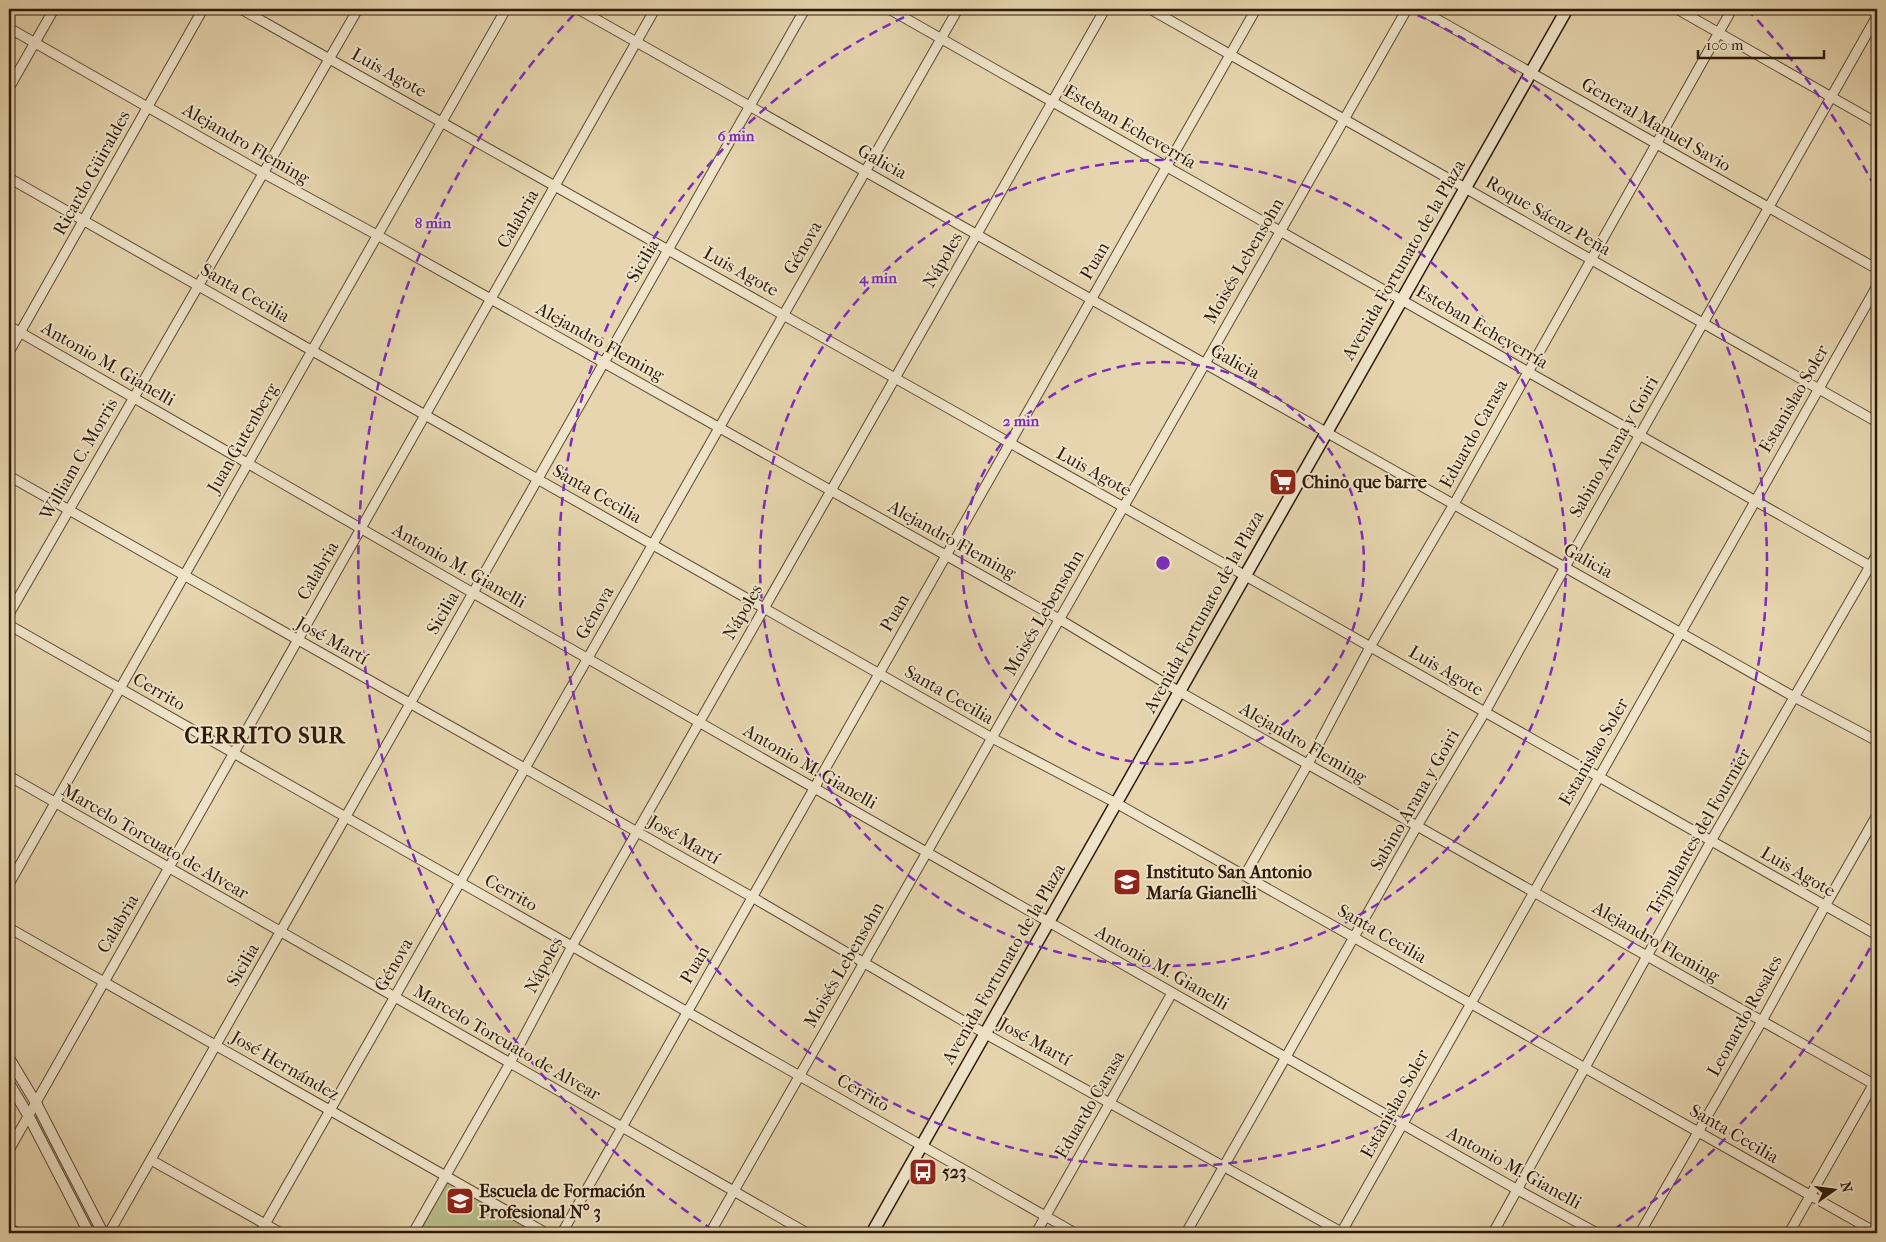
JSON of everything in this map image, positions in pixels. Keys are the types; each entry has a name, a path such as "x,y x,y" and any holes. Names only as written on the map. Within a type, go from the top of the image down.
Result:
{"main road":[{"name":"Avenida Fortunato de la Plaza","path":"872,1233 1567,9"}],"street":[{"path":"9,88 54,9"},
{"name":"Ricardo Güiraldes","path":"9,352 203,9"},
{"name":"Luis Agote","path":"241,9 1877,935"},
{"name":"William C. Morris","path":"9,614 358,9"},
{"name":"Juan Gutenberg","path":"9,884 506,9"},
{"name":"Galicia","path":"578,9 1796,698 1877,741"},
{"name":"Calabria","path":"9,1150 656,9"},
{"name":"Sicilia","path":"109,1233 806,9"},
{"name":"Esteban Echeverría","path":"888,9 1874,568"},
{"name":"Génova","path":"260,1233 958,9"},
{"name":"Nápoles","path":"413,1233 510,1064 572,946 636,832 1105,9"},
{"name":"Roque Sáenz Peña","path":"1150,9 1877,422"},
{"name":"Puan","path":"562,1233 1256,9"},
{"name":"Moisés Lebensohn","path":"710,1233 1407,9"},
{"name":"General Manuel Savio","path":"1419,9 1877,269"},
{"path":"1678,9 1877,123"},
{"name":"Eduardo Carasa","path":"1245,875 1308,764 1370,647 1454,504 1732,9"},
{"name":"Sabino Arana y Goiri","path":"1186,1233 1417,826 1485,712 1639,435 1877,16"},
{"name":"Alejandro Fleming","path":"9,28 263,173 831,490 1059,619 1180,692 1762,1021 1876,1083"},
{"name":"Santa Cecilia","path":"9,178 992,738 1116,802 1877,1233"},
{"name":"Estanislao Soler","path":"1342,1233 1470,1003 1877,286"},
{"name":"Antonio M. Gianelli","path":"9,326 1172,993 1516,1189 1597,1233"},
{"name":"José Martí","path":"9,476 752,897 984,1033 1342,1233"},
{"name":"Tripulantes del Fournier","path":"1493,1233 1711,841 1874,568 1877,554"},
{"name":"Cerrito","path":"9,625 1076,1233"},
{"name":"Marcelo Torcuato de Alvear","path":"9,776 807,1233"},
{"name":"Leonardo Rosales","path":"1640,1233 1762,1021 1877,815"},
{"name":"José Hernández","path":"9,928 546,1233"},
{"name":"Eduardo Carasa","path":"1036,1233 1172,993"},
{"path":"9,1058 36,1102 103,1233"},
{"path":"9,1083 28,1115 89,1233"},
{"path":"1789,1233 1876,1083"},
{"path":"150,1160 281,1233"},
{"path":"9,1228 18,1233"}],"green space":[{"path":"39,1116 99,1233 93,1233 34,1119"},
{"name":"Escuela de Formación Profesional N° 3","path":"449,1179 546,1233 419,1233"}],"place":[{"name":"Chino que barre","path":"1283,482"},
{"name":"Instituto San Antonio María Gianelli","path":"1127,882"},
{"name":"523","path":"923,1172"},
{"name":"Escuela de Formación Profesional N° 3","path":"460,1201"}],"district":[{"name":"CERRITO SUR","path":"265,736"}]}
